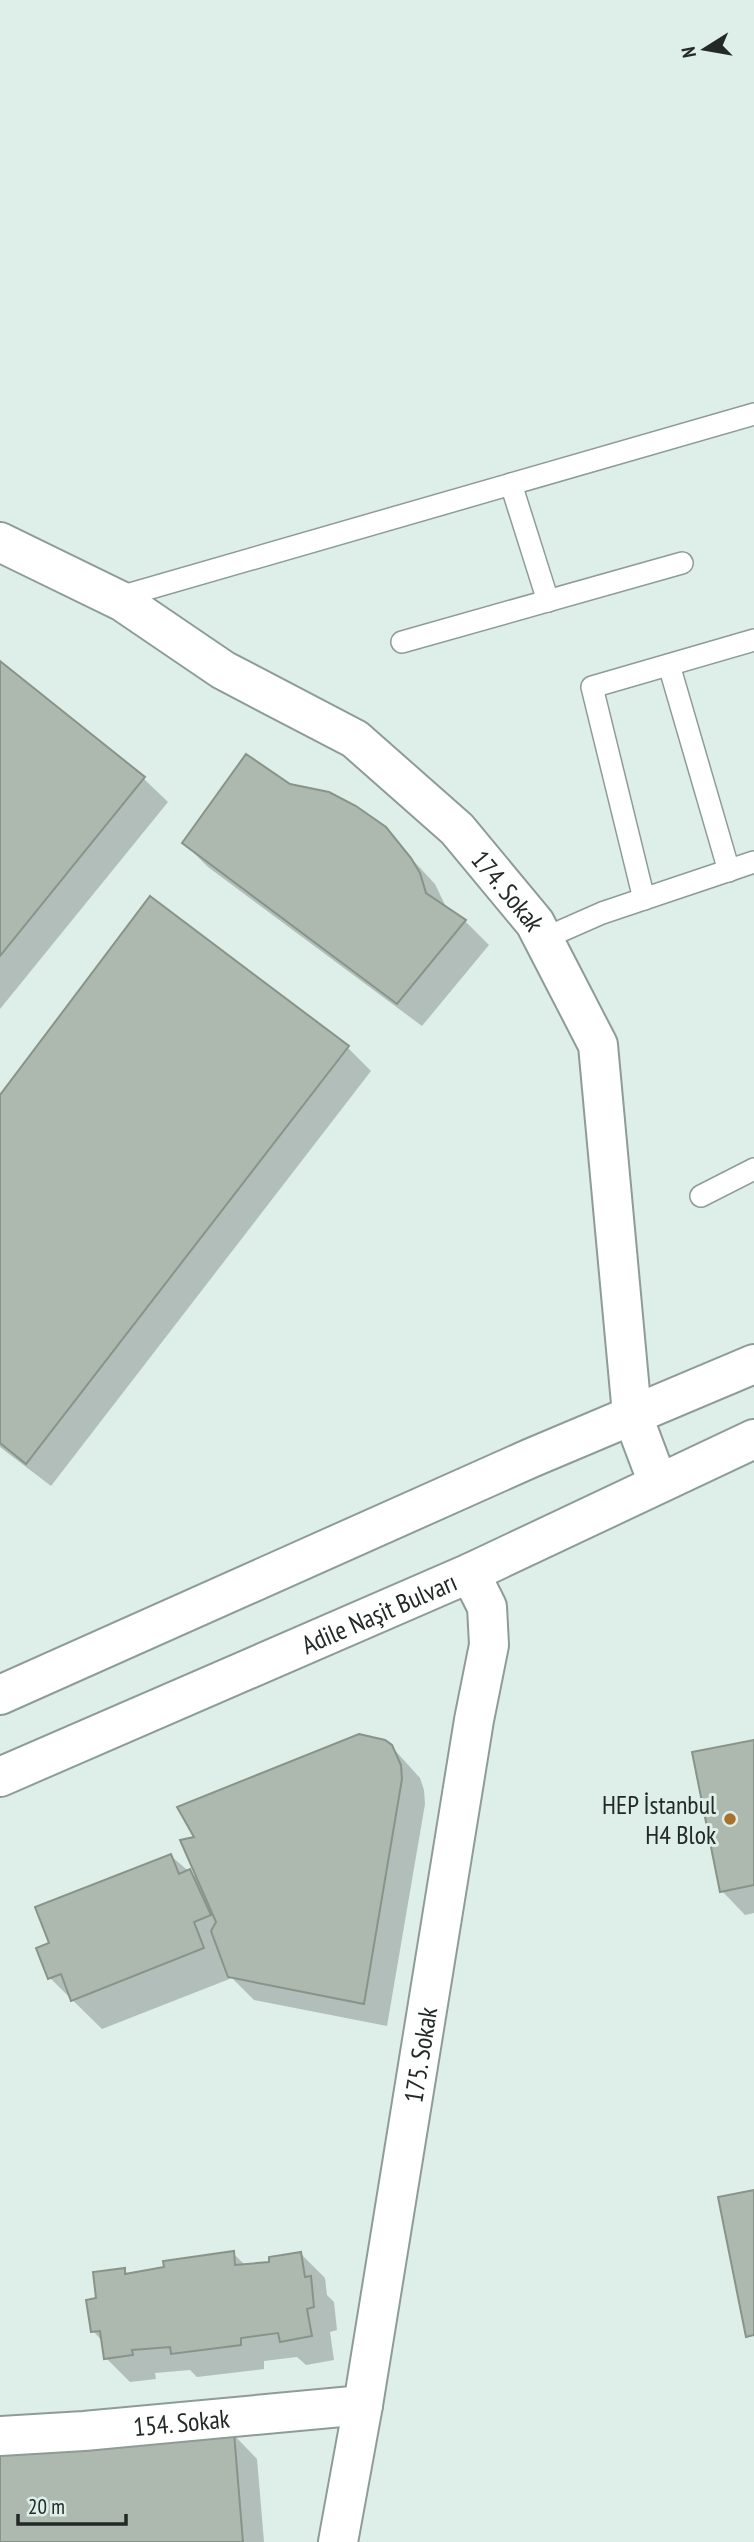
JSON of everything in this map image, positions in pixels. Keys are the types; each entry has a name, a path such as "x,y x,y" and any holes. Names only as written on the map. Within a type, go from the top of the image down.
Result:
{"street":[{"name":"174. Sokak","path":"0,542 116,598 223,670 355,739 457,829 535,923 598,1045 632,1414 657,1483"},
{"path":"0,1695 632,1414 754,1364"},
{"name":"Adile Naşit Bulvarı","path":"0,1777 470,1573 754,1439"},
{"name":"175. Sokak","path":"338,2542 363,2405 474,1720 489,1645 487,1607 470,1573"},
{"name":"154. Sokak","path":"0,2436 85,2431 363,2405"}],"lane":[{"path":"116,598 754,414"},
{"path":"511,484 548,601"},
{"path":"402,642 682,563"},
{"path":"644,899 592,687 669,665 752,647"},
{"path":"669,665 729,870"},
{"path":"543,939 602,913 754,862"},
{"path":"701,1196 754,1169"}],"building":[{"path":"0,661 145,777 0,956"},
{"path":"246,754 290,784 329,792 356,806 386,827 411,858 420,873 426,893 466,920 397,1004 182,843"},
{"path":"150,896 349,1046 26,1464 0,1443 0,1095"},
{"path":"359,1734 385,1740 392,1745 401,1765 402,1779 364,2004 228,1977 211,1931 216,1922 180,1840 194,1837 177,1807"},
{"name":"HEP İstanbul H4 Blok","path":"754,1740 754,1885 720,1892 692,1752"},
{"path":"171,1854 179,1874 190,1869 211,1915 194,1922 204,1948 71,2001 61,1974 48,1979 36,1948 49,1943 35,1907"},
{"path":"754,2190 754,2335 746,2337 718,2197"},
{"path":"234,2251 235,2265 269,2262 269,2257 301,2252 305,2277 311,2276 314,2307 307,2309 312,2336 280,2342 278,2333 241,2338 241,2345 171,2354 170,2347 132,2350 133,2355 104,2359 100,2331 91,2332 86,2300 96,2298 93,2272 125,2268 125,2274 164,2267 163,2261"},
{"path":"234,2433 243,2542 0,2542 0,2455"}],"place":[{"name":"HEP İstanbul H4 Blok","path":"730,1819"}]}
